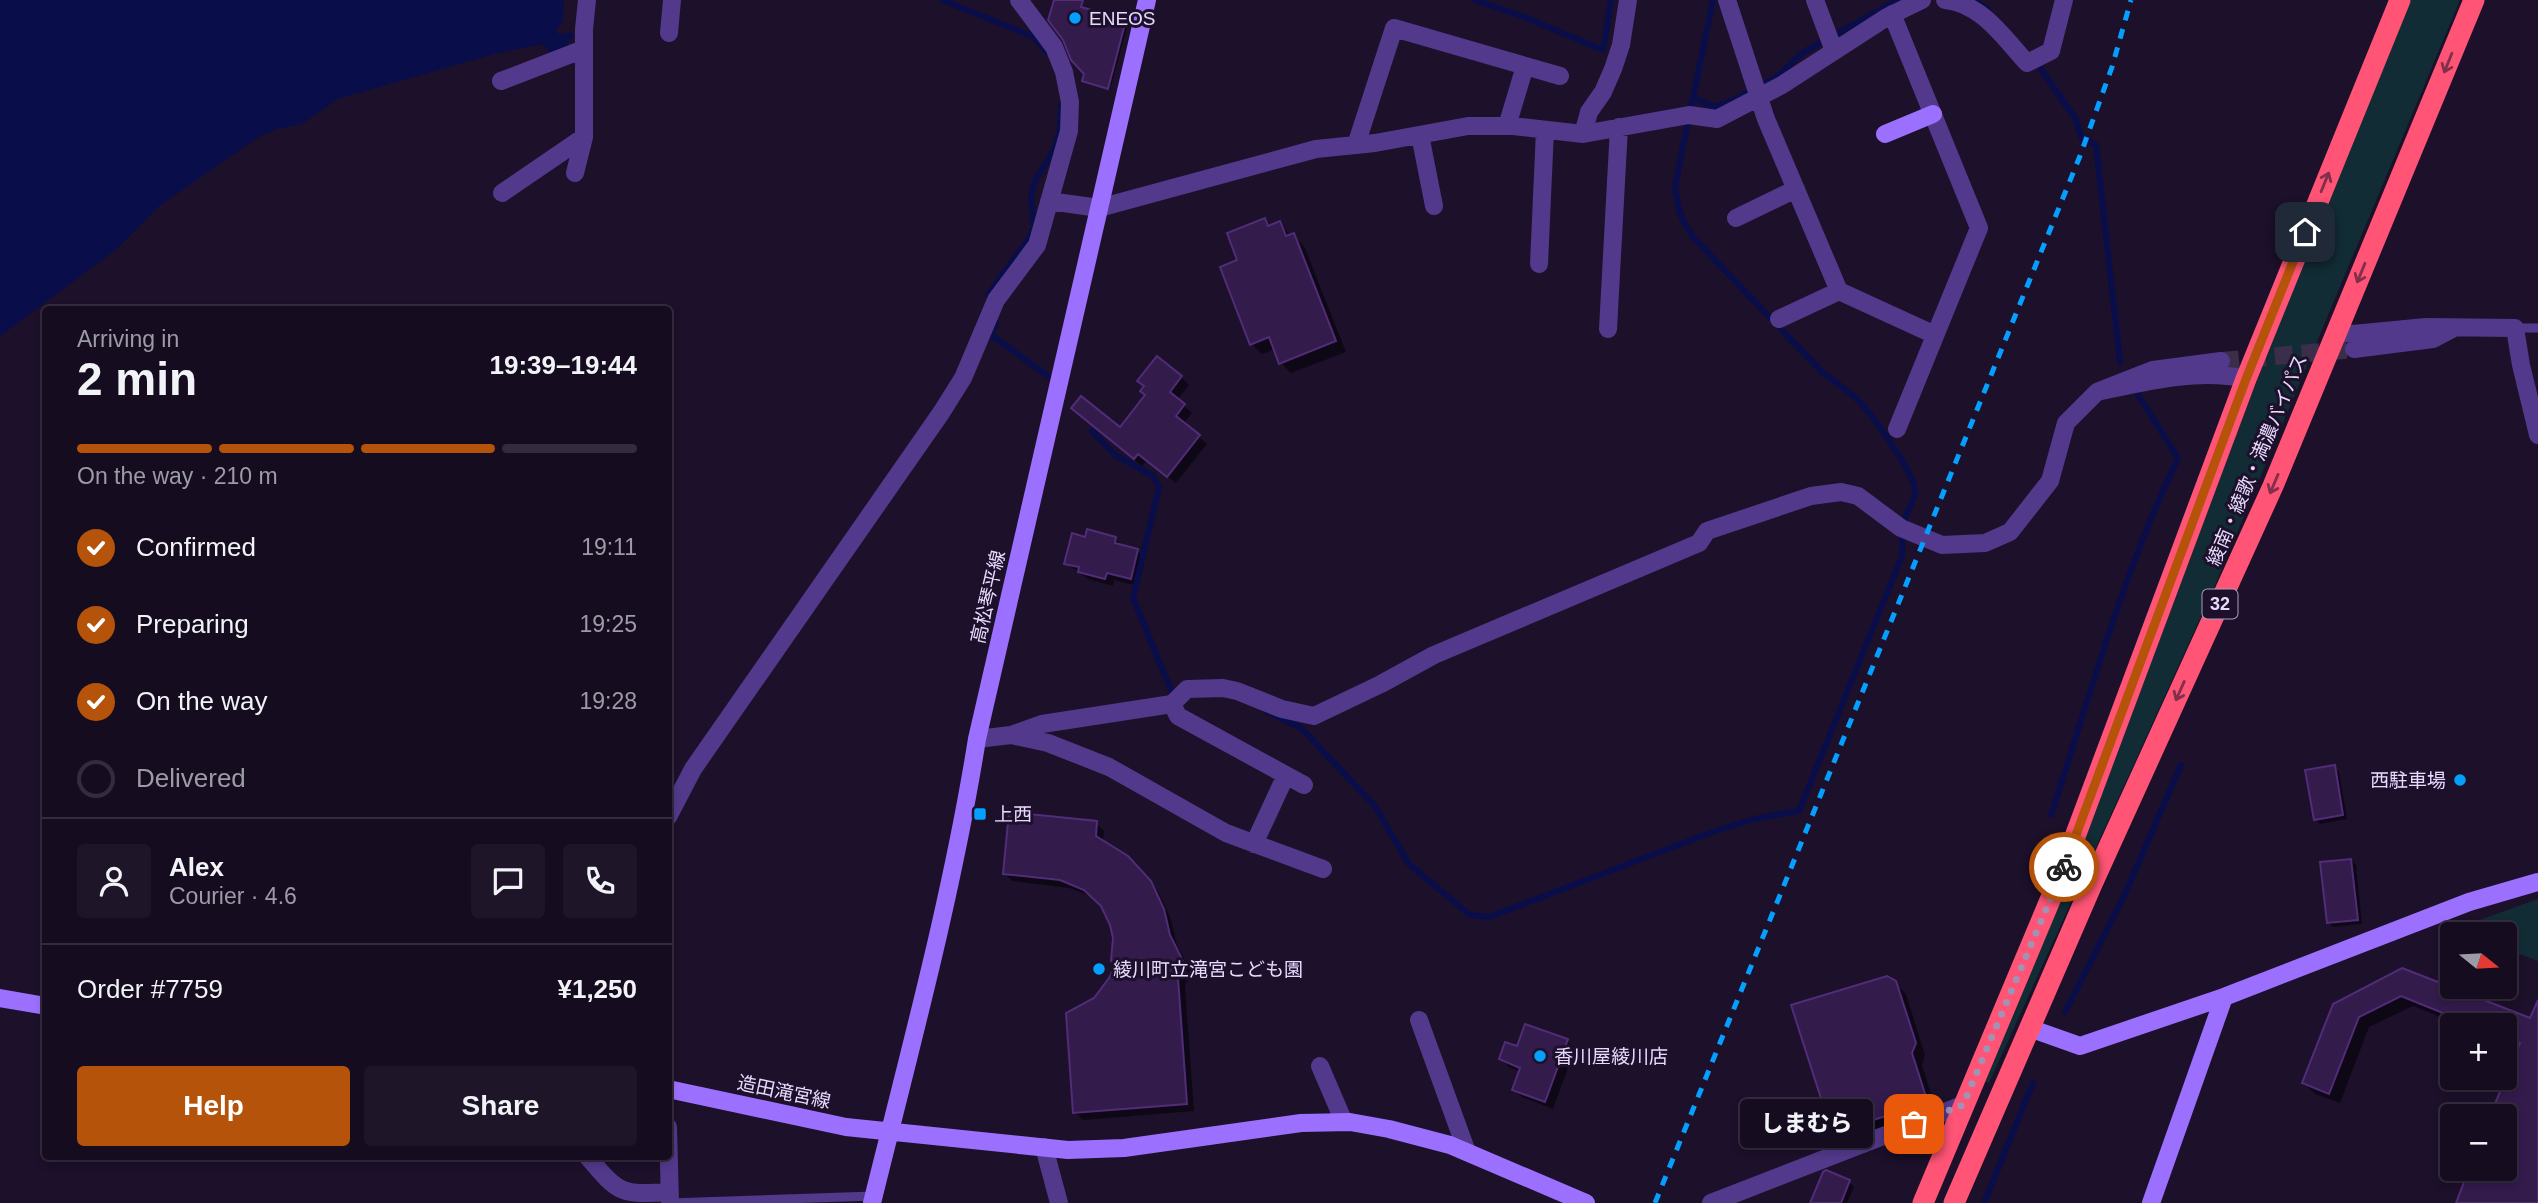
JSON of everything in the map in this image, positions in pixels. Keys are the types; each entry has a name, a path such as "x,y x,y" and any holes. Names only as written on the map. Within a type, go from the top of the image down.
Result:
{"highway":[{"name":"綾南・綾歌・満濃バイパス","path":"1923,1203 2061,874 2246,379 2400,0"},
{"name":"綾南・綾歌・満濃バイパス","path":"1954,1203 2029,1028 2273,486 2474,0"}],"street":[{"path":"575,173 583,137 587,0"},
{"path":"669,33 672,0"},
{"path":"672,809 693,769 941,413 963,378 996,300 1037,245 1069,131 1070,102 1065,72 1054,47 1019,0"},
{"name":"高松琴平線","path":"873,1200 943,916 977,739 1147,0"},
{"path":"1583,134 1589,112 1603,92 1613,69 1621,45 1628,0"},
{"path":"1727,0 1757,92 1839,291 1935,335"},
{"path":"1815,0 1831,42"},
{"path":"1049,201 1098,208 1316,149 1468,126 1507,126 1583,134 1691,115 1717,119 1831,42 1922,0"},
{"path":"1953,0 1978,11 2027,63 2051,51 2064,0"},
{"path":"1892,14 1979,228 1897,429"},
{"path":"1356,145 1394,28 1560,76"},
{"path":"501,81 584,49"},
{"path":"1507,126 1525,66"},
{"path":"1885,134 1933,114"},
{"path":"1608,329 1619,127"},
{"path":"1539,264 1545,130"},
{"path":"1420,135 1434,206"},
{"path":"502,193 583,137"},
{"path":"1736,218 1796,189"},
{"path":"1779,319 1839,291"},
{"path":"2337,332 2354,334 2426,327 2515,328 2538,435"},
{"path":"2354,349 2432,340 2453,328"},
{"path":"977,739 1011,735 1042,724 1172,704 1187,689 1223,688 1282,709 1314,716 1434,655 1699,543 1707,531 1811,496 1841,492 1858,496 1902,529 1942,545 1985,543 2010,532 2050,481 2066,423 2097,392 2153,370 2221,361"},
{"path":"2097,392 2222,373 2246,379"},
{"path":"1172,704 1178,716 1304,785"},
{"path":"1011,735 1048,743 1109,767 1226,833 1323,869"},
{"path":"1254,844 1286,775"},
{"path":"2029,1028 2080,1045 2224,996 2469,902 2538,882"},
{"path":"2151,1203 2224,996"},
{"path":"0,998 42,1005"},
{"path":"1419,1020 1467,1152"},
{"path":"1320,1066 1344,1122"},
{"name":"造田滝宮線","path":"672,1090 846,1127 1068,1150 1124,1148 1301,1123 1344,1122 1389,1129 1450,1145 1559,1197 1586,1203"},
{"path":"1711,1203 1963,1105"},
{"path":"1044,1147 1059,1203"},
{"path":"591,1160 610,1183 633,1194 670,1199 669,1160"}],"lane":[{"path":"2515,328 2538,328"},
{"path":"670,1199 873,1200"}],"shaded area":[{"path":"0,0 564,0 562,23 556,30 559,35 571,32 574,35 565,47 552,55 542,44 494,54 338,99 302,124 276,129 259,137 159,206 118,248 0,336"},
{"path":"2411,0 2460,0 2213,590 1989,1083 1985,1082 2088,828 2269,350"},
{"path":"2538,899 2538,961 2517,953 2517,922 2474,922"}],"building":[{"path":"1054,0 1083,0 1081,7 1126,20 1108,89 1082,81 1084,74 1071,60 1063,40 1048,20"},
{"path":"1265,218 1268,226 1280,221 1286,236 1294,233 1336,341 1279,364 1269,337 1250,345 1220,267 1237,260 1227,233"},
{"path":"1157,356 1182,376 1170,392 1185,404 1176,416 1200,435 1167,477 1138,454 1134,459 1071,408 1081,396 1120,427 1145,395 1140,391 1144,386 1137,381"},
{"path":"1087,529 1116,537 1115,543 1138,549 1131,579 1107,573 1105,579 1078,572 1079,567 1064,564 1072,533 1085,537"},
{"path":"2335,765 2343,815 2314,820 2305,770"},
{"path":"1009,812 1097,821 1096,836 1128,856 1151,881 1164,909 1170,935 1183,961 1178,978 1187,1104 1073,1113 1066,1013 1094,998 1109,978 1115,966 1111,961 1113,938 1101,906 1084,890 1060,880 1003,874"},
{"path":"2351,859 2358,920 2327,923 2320,862"},
{"path":"2402,968 2440,983 2440,999 2481,999 2530,1018 2538,1000 2538,1203 2456,1203 2464,1181 2517,1181 2517,1104 2495,1104 2501,1090 2517,1090 2517,1050 2520,1043 2517,1042 2517,1013 2443,1013 2401,996 2359,1017 2329,1094 2302,1083 2333,1004"},
{"path":"1887,976 1896,981 1916,1043 1912,1053 1928,1103 1860,1124 1854,1109 1827,1117 1791,1005"},
{"path":"1525,1024 1568,1039 1545,1102 1512,1090 1520,1068 1499,1059 1505,1042 1517,1046"},
{"path":"1826,1170 1850,1180 1841,1203 1810,1203 1823,1172"}],"waterway":[{"path":"942,0 1034,37 1048,53"},
{"path":"1475,0 1603,50 1611,0"},
{"path":"1266,711 1301,728 1375,806 1409,864 1470,915 1489,917 1715,831 1754,819 1799,811 1902,556 1903,524 1915,493 1902,461 1862,404 1823,373 1693,237 1678,207 1675,186 1713,0"},
{"path":"1694,98 1714,107 1736,99 1777,77 1802,53 1898,0"},
{"path":"1974,0 1988,10"},
{"path":"2036,62 2075,118 2082,138 2096,145 2120,362"},
{"path":"990,296 988,295 1030,237 1034,226 1031,195 1035,181 1054,150 1060,130 1061,107"},
{"path":"996,323 991,335 1048,376"},
{"path":"2051,815 2140,545 2178,458 2135,390"},
{"path":"1092,431 1115,455 1152,475 1159,487 1133,598 1171,690"},
{"path":"2065,1012 2124,896 2181,765"},
{"path":"1984,1203 2033,1083"}],"tunnel":[{"path":"2221,361 2354,349"}],"railway":[{"path":"1655,1203 2080,156 2112,67 2131,0"}],"way so far":[{"path":"1914,1124 1963,1105 2064,867"}],"place":[{"name":"ENEOS","path":"1075,18"},
{"name":"西駐車場","path":"2460,780"},
{"name":"上西","path":"980,814"},
{"name":"綾川町立滝宮こども園","path":"1099,969"},
{"name":"香川屋綾川店","path":"1540,1056"},
{"name":"しまむら","path":"1914,1124"}],"route":[{"path":"2064,867 2246,379 2305,232"}]}
